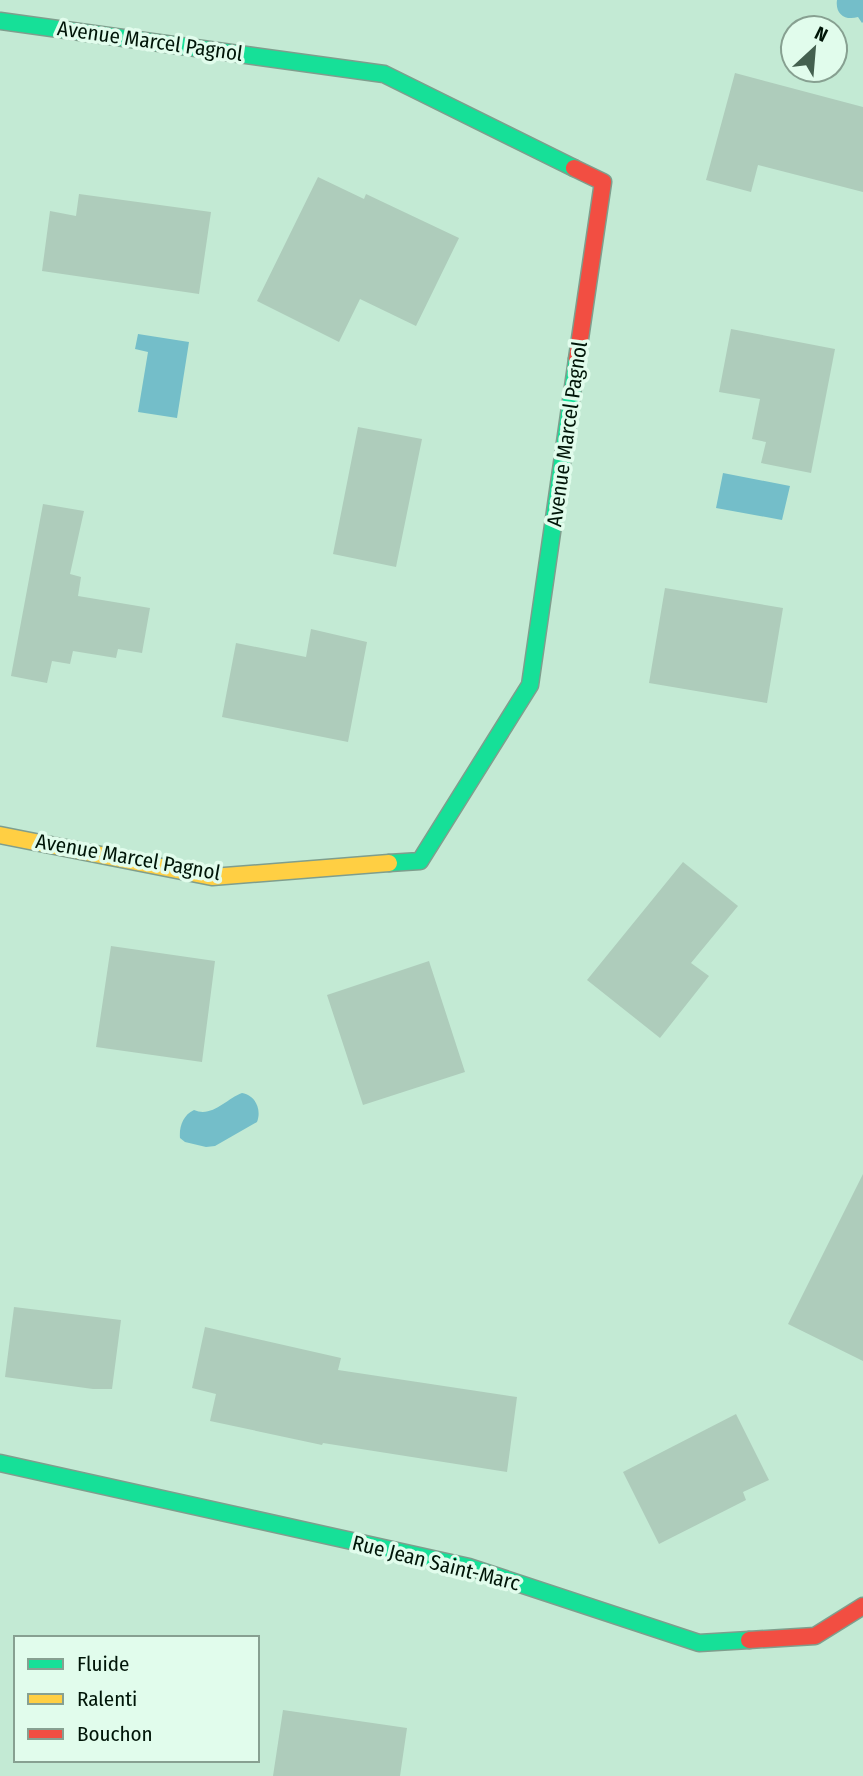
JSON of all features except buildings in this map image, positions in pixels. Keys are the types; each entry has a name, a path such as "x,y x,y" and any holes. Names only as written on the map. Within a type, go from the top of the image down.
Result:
{"street":[{"name":"Avenue Marcel Pagnol","path":"0,21 384,74 603,182 530,685 420,861 212,877 0,835"},
{"name":"Rue Jean Saint-Marc","path":"0,1463 469,1567 699,1643 815,1636 863,1606"}],"water":[{"path":"837,0 863,0 863,22 858,17 849,18 849,14 840,14"},
{"path":"138,334 189,342 177,418 138,412 148,352 135,349"},
{"path":"723,473 790,486 782,520 716,508"},
{"path":"242,1093 256,1103 259,1112 257,1122 215,1146 206,1147 185,1142 180,1138 183,1122 190,1112 213,1110"}],"traffic: fast":[{"path":"0,21 384,74 574,168"},
{"path":"389,863 420,861 530,685 577,359"},
{"path":"0,1463 469,1567 699,1643 749,1640"}],"traffic: slow":[{"path":"0,835 212,877 389,863"}],"traffic: jam":[{"path":"574,168 603,182 577,359"},
{"path":"749,1640 815,1636 863,1606"}]}
